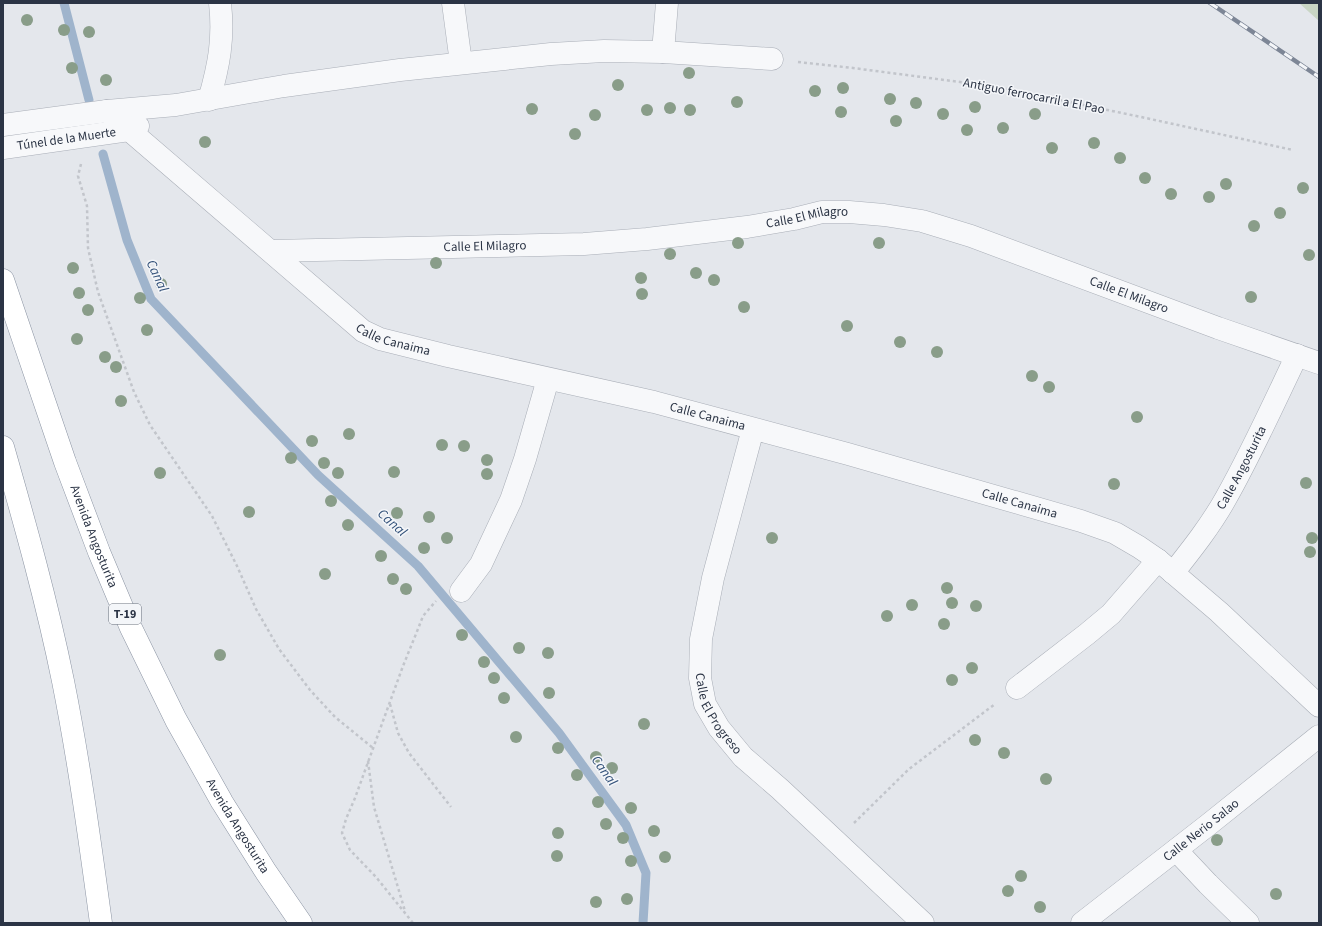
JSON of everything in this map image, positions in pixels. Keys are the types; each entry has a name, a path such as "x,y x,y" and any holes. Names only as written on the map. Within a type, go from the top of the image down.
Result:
{"highway":[{"name":"Avenida Angosturita","path":"3,280 64,462 99,552 131,628 176,720 222,802 266,872 301,923"},
{"path":"3,447 48,616 63,682 88,824 101,923"}],"street":[{"path":"209,100 222,45 222,18 220,3"},
{"path":"453,3 461,63"},
{"path":"663,52 667,3"},
{"name":"Túnel de la Muerte","path":"3,125 107,111 176,105 284,86 461,63 551,54 604,51 663,52 772,59"},
{"name":"Túnel de la Muerte","path":"3,148 129,130 151,121 176,105"},
{"name":"Calle Canaima","path":"107,111 363,331 380,339 548,379 654,402 856,456 1081,521 1115,533 1139,547 1166,567 1219,612 1319,706"},
{"name":"Calle El Milagro","path":"271,251 584,244 647,239 747,227 794,219 822,212 884,214 922,221 972,236 1218,328 1319,363"},
{"name":"Calle Angosturita","path":"1017,688 1087,634 1200,540 1226,499 1297,355"},
{"path":"461,591 482,564 511,500 548,379"},
{"name":"Calle El Progreso","path":"753,429 713,578 700,640 700,678 705,704 719,728 743,757 780,789 923,923"},
{"name":"Calle Nerio Salao","path":"1082,923 1319,736"},
{"path":"1176,850 1248,923"}],"path":[{"name":"Antiguo ferrocarril a El Pao","path":"772,59 998,87 1141,116 1293,150"},
{"path":"88,136 78,176 87,206 88,248 98,292 134,392 150,425 212,516 237,566 256,609 280,649 310,690 335,717 373,748"},
{"path":"414,923 376,877 350,850 342,833 403,666 423,616 436,601"},
{"path":"836,842 909,769 1017,688"},
{"path":"390,703 398,733 409,753 451,807"},
{"path":"368,760 374,807 405,913"}],"green space":[{"path":"1299,3 1319,3 1319,21"}],"waterway":[{"path":"64,3 89,100"},
{"name":"Canal","path":"103,154 127,240 151,299 318,475 418,566 559,733 626,825 646,873 643,923"}],"railway":[{"path":"1210,3 1319,77"}]}
